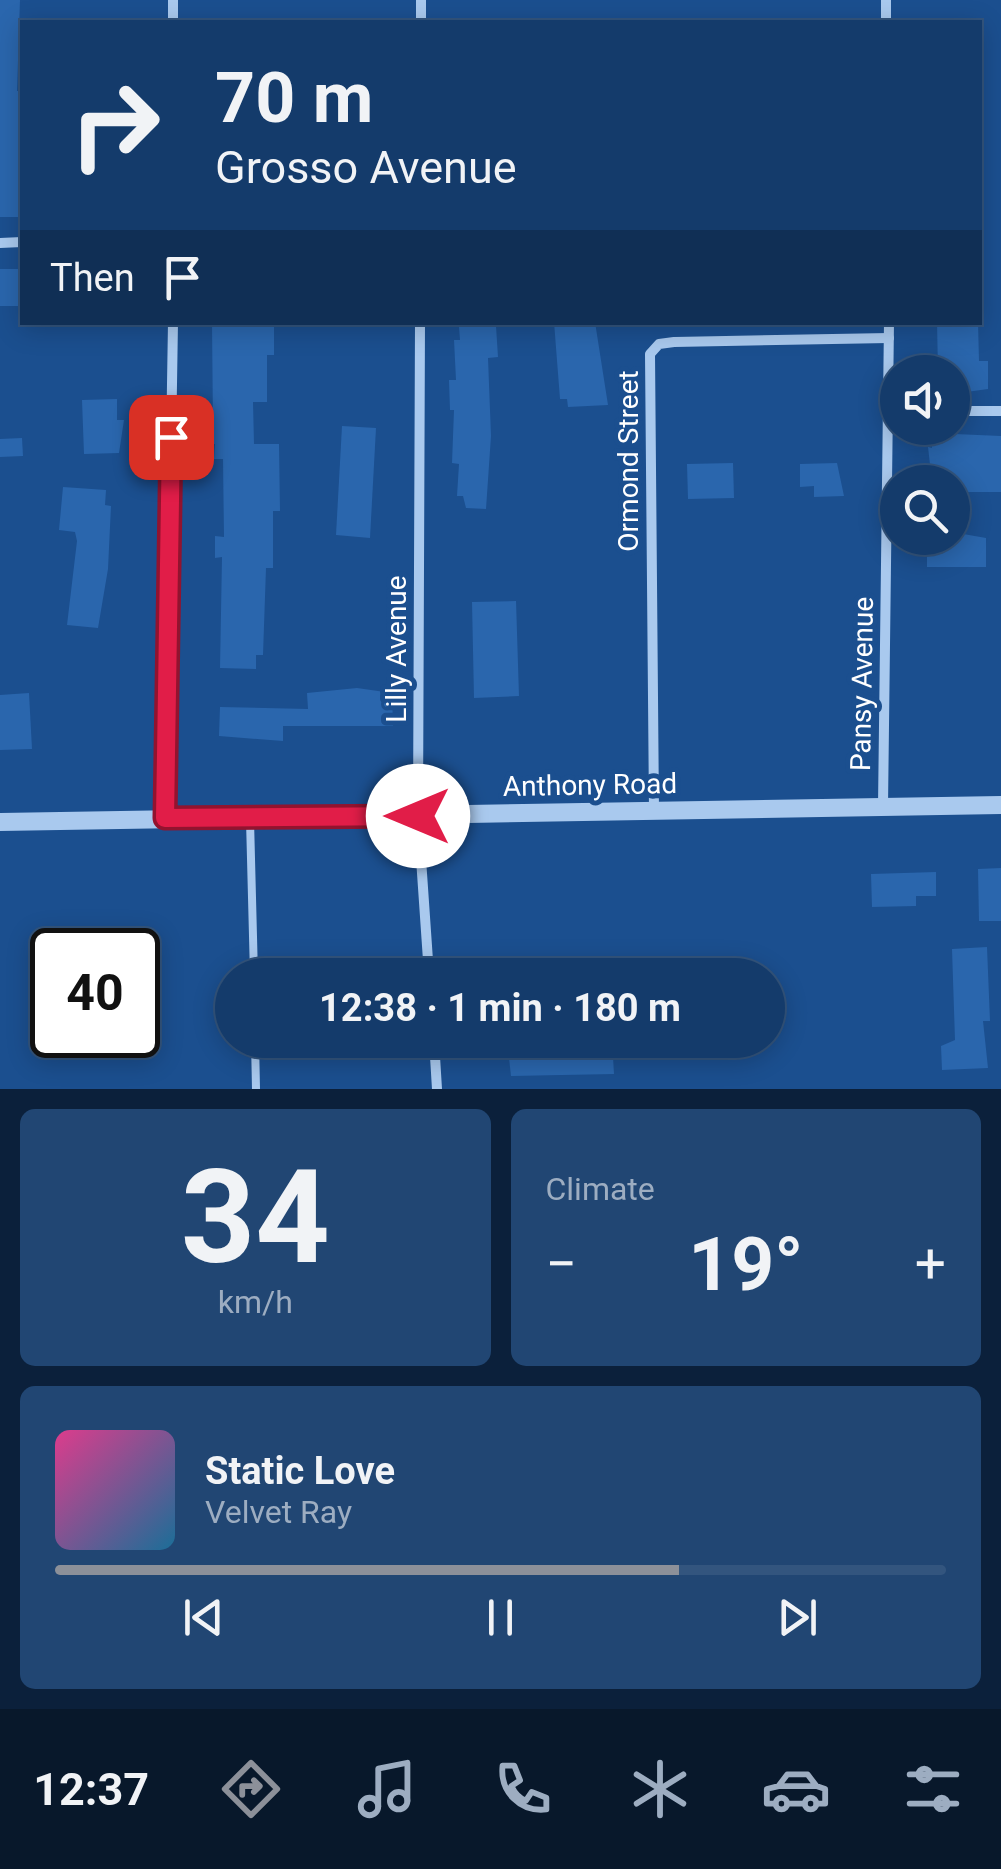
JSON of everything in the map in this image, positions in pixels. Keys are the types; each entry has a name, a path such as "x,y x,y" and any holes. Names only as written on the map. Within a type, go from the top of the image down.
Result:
{"street":[{"path":"165,818 173,325"},
{"name":"Lilly Avenue","path":"420,325 418,816 428,958"},
{"name":"Pansy Avenue","path":"888,325 890,355"},
{"name":"Ormond Street","path":"654,812 650,354 659,344 674,342 889,338"},
{"path":"970,412 1001,411"},
{"name":"Pansy Avenue","path":"882,806 892,445"},
{"name":"Anthony Road","path":"0,822 1001,805"},
{"path":"435,1058 437,1089"}],"lane":[{"path":"250,817 254,958"},
{"path":"255,1058 256,1089"}],"building":[{"path":"0,0 20,0 20,217 0,217"},
{"path":"0,269 20,269 20,306 0,306"},
{"path":"212,325 274,325 274,355 267,355 267,402 253,402 254,444 279,444 280,511 273,511 273,568 266,568 263,655 256,655 256,669 220,668 222,557 215,558 215,536 224,537 223,459 214,459 215,444 207,444 207,427 213,427"},
{"path":"554,325 595,325 608,405 568,407 567,399 560,399"},
{"path":"937,325 978,325 979,361 988,361 988,389 970,392 970,355 938,355"},
{"path":"496,326 498,357 488,358 491,436 486,509 466,508 463,496 457,496 459,464 452,463 454,410 450,410 449,380 456,380 454,340 460,340 459,327"},
{"path":"117,399 117,420 124,420 119,453 84,454 82,400"},
{"path":"342,426 376,428 370,538 336,535"},
{"path":"970,435 1001,436 1001,492 970,492 970,465 930,465 928,447 970,445"},
{"path":"22,438 23,456 0,457 0,439"},
{"path":"733,463 734,498 688,499 687,464"},
{"path":"837,463 844,496 814,497 814,486 800,487 800,464"},
{"path":"63,487 106,490 105,505 111,506 108,569 98,628 67,625 77,541 75,532 59,530"},
{"path":"970,535 986,538 986,567 927,567 927,555 970,555"},
{"path":"516,601 519,696 474,698 472,602"},
{"path":"357,688 392,693 393,726 283,726 283,741 219,736 220,707 308,709 307,693"},
{"path":"29,693 32,749 0,750 0,695"},
{"path":"1001,868 1001,921 979,921 978,869"},
{"path":"936,872 936,896 916,896 916,906 872,907 871,874"},
{"path":"987,947 990,1021 983,1021 988,1068 942,1070 941,1046 955,1040 952,949"},
{"path":"509,1058 613,1058 614,1074 511,1076"}],"route":[{"path":"171,437 165,818 418,816"}]}
